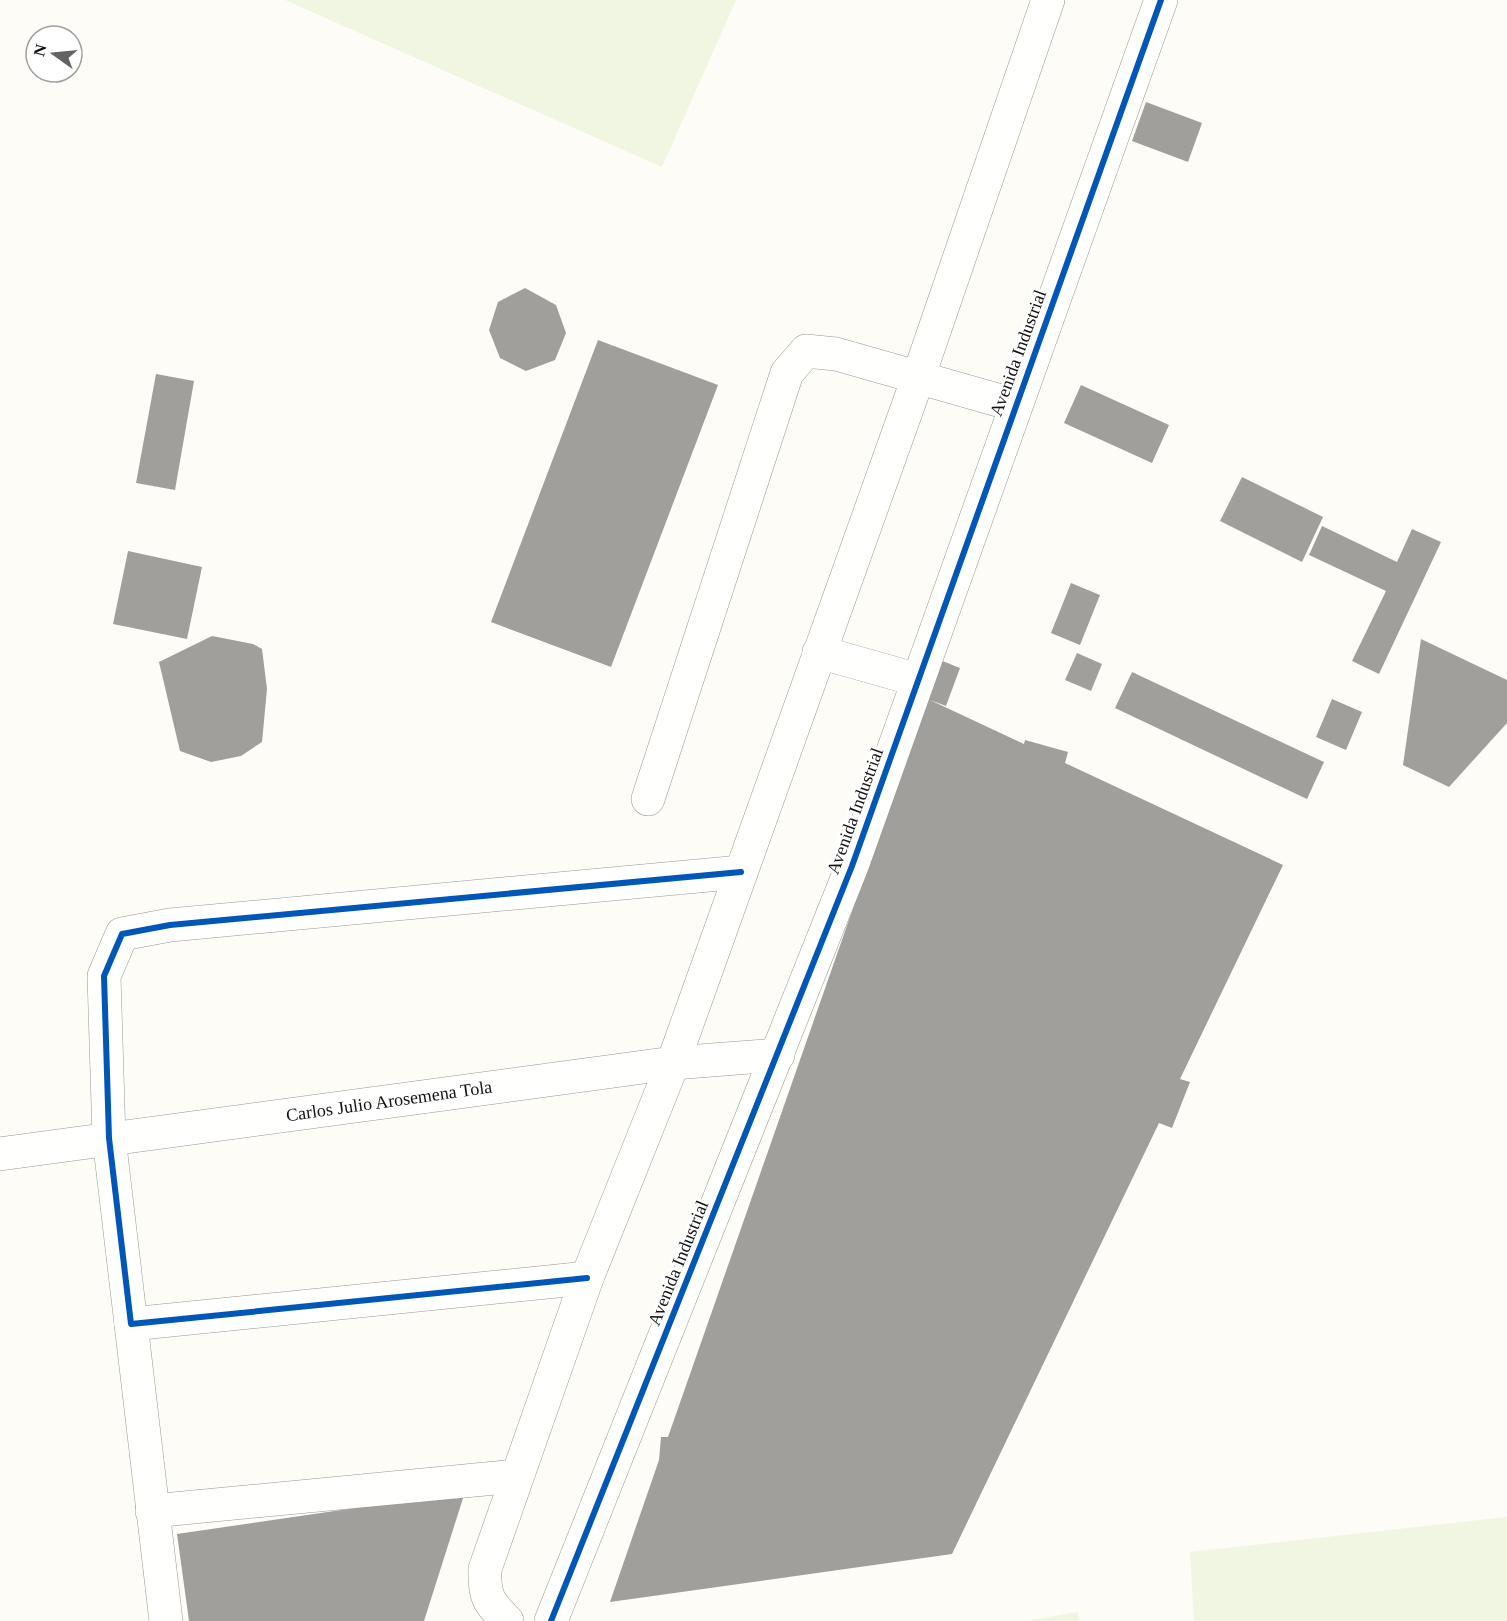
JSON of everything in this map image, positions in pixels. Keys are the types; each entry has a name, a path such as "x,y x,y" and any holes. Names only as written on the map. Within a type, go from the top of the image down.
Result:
{"street":[{"path":"507,1621 497,1611 484,1591 485,1569 588,1278 673,1063 918,378 1048,0"},
{"name":"Avenida Industrial","path":"551,1621 852,866 1161,0"},
{"path":"648,799 787,373 806,351 836,354 1015,405"},
{"path":"819,652 918,680"},
{"path":"166,1621 109,1138 104,975 122,934 170,925 741,872"},
{"name":"Carlos Julio Arosemena Tola","path":"0,1154 673,1063 778,1054"},
{"path":"131,1324 588,1278"},
{"path":"152,1510 517,1476"}],"green space":[{"path":"285,0 736,0 662,167"},
{"path":"1507,1517 1507,1621 1194,1621 1190,1552"},
{"path":"1078,1612 1079,1621 1024,1621"}],"building":[{"path":"1146,102 1202,123 1188,162 1132,141"},
{"path":"525,288 556,305 566,333 555,360 526,371 500,358 489,330 498,302"},
{"path":"598,340 718,385 611,667 491,622"},
{"path":"156,374 194,381 175,490 136,483"},
{"path":"1081,385 1169,425 1152,463 1064,423"},
{"path":"1242,477 1323,517 1302,562 1220,521"},
{"path":"1322,526 1397,562 1412,529 1441,542 1379,674 1352,661 1386,591 1309,555"},
{"path":"128,551 202,567 187,639 113,624"},
{"path":"1071,583 1100,595 1080,645 1051,633"},
{"path":"212,636 253,644 262,649 267,689 262,742 241,756 211,762 180,751 159,662"},
{"path":"1421,639 1507,680 1507,723 1449,787 1403,765"},
{"path":"1077,653 1102,664 1091,691 1065,680"},
{"path":"940,660 960,668 946,706 930,700 1024,744 1025,740 1068,752 1065,763 1283,865 1180,1079 1190,1082 1172,1128 1159,1123 952,1554 610,1602 659,1460 661,1437 668,1437"},
{"path":"1132,672 1324,762 1307,799 1115,708"},
{"path":"1332,699 1362,712 1346,750 1316,737"},
{"path":"465,1492 424,1621 189,1621 177,1534"}],"cycle path":[{"path":"551,1621 852,866 1161,0"},
{"path":"587,1278 131,1324 109,1138 104,976 122,934 170,925 741,872"}]}
